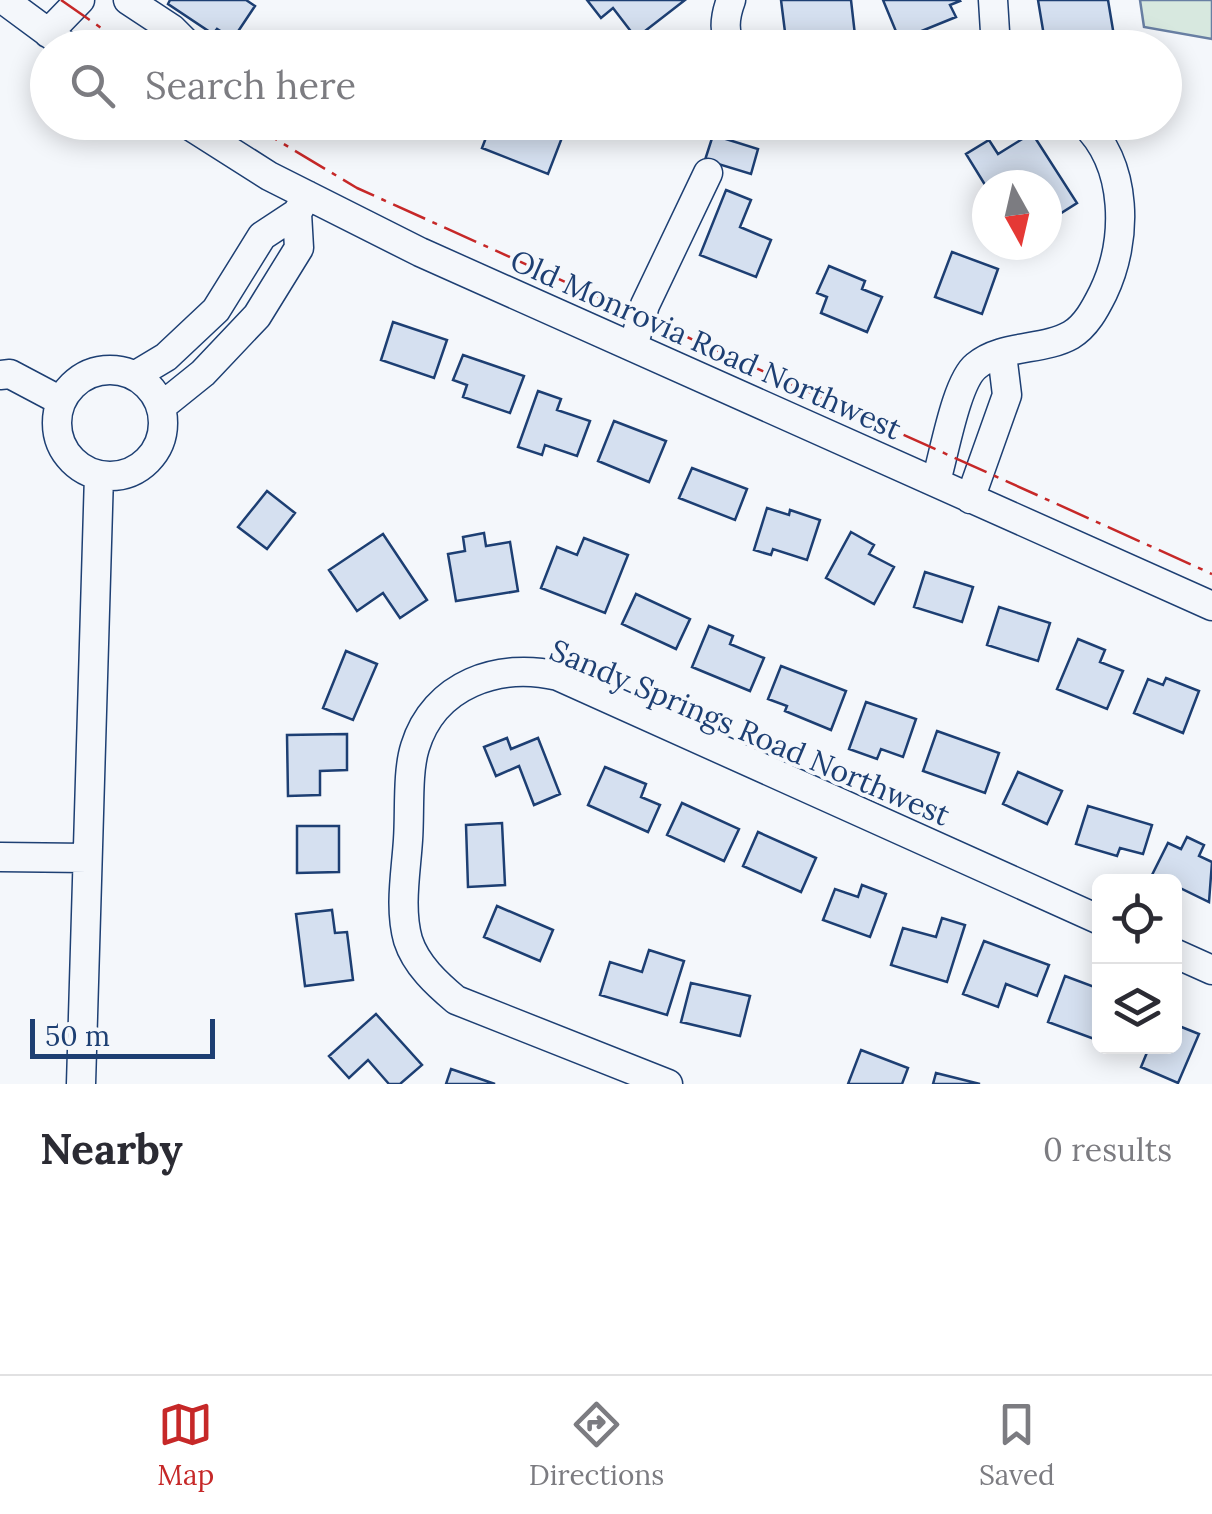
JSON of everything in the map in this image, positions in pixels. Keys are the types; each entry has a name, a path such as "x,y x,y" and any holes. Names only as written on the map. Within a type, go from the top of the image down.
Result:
{"street":[{"path":"4,0 45,30"},
{"path":"64,30 80,0"},
{"path":"128,0 173,30"},
{"path":"726,30 724,17 730,0"},
{"path":"993,0 995,30"},
{"name":"Old Monrovia Road Northwest","path":"214,140 269,176 302,204 437,260 1212,606"},
{"path":"936,481 963,388 975,366 1002,354 1070,336 1092,315 1108,282 1121,245 1116,184 1109,158 1096,140"},
{"path":"633,347 646,305 708,172"},
{"path":"136,376 166,357 216,310 262,236 302,204"},
{"path":"162,406 203,373 257,316 299,248 302,204"},
{"path":"970,499 1007,395 1002,354"},
{"path":"102,370 136,376 156,394 162,406 162,437 145,464 131,472 100,475 84,470 62,447 57,432 62,401 71,386 102,370"},
{"path":"0,375 10,374 62,401"},
{"path":"81,1084 100,475"},
{"name":"Sandy Springs Road Northwest","path":"668,1084 456,1000 418,960 408,941 404,907 414,748 434,711 456,689 499,672 531,670 558,676 1092,916"},
{"path":"0,857 87,858"},
{"path":"1182,957 1212,970"}],"shaded area":[{"path":"1140,0 1212,0 1212,39 1182,34 1182,30 1144,27"}],"building":[{"path":"170,0 246,0 255,6 239,30 207,30 168,4"},
{"path":"587,0 685,0 646,30 630,30 613,8 601,18"},
{"path":"781,0 851,0 854,30 785,30"},
{"path":"883,0 960,1 950,5 956,17 924,30 895,30"},
{"path":"1038,0 1108,0 1113,30 1043,30"},
{"path":"485,140 561,140 548,174 482,148"},
{"path":"711,140 729,140 758,149 751,174 705,160"},
{"path":"989,140 998,154 1021,140 1036,140 1056,170 976,170 966,154"},
{"path":"1062,180 1077,203 1062,212"},
{"path":"726,190 751,200 740,227 771,240 756,277 700,255"},
{"path":"952,252 998,269 982,314 935,297"},
{"path":"829,266 865,281 862,289 882,297 867,332 821,313 827,297 817,293"},
{"path":"393,322 447,340 434,378 381,360"},
{"path":"463,355 524,376 510,413 463,397 467,385 453,380"},
{"path":"538,391 561,399 557,410 590,421 577,456 545,445 542,455 518,447"},
{"path":"614,421 666,441 649,482 598,461"},
{"path":"692,468 747,489 735,520 679,498"},
{"path":"267,491 295,513 267,549 238,527"},
{"path":"767,508 789,515 790,510 820,520 807,560 773,549 771,555 754,550"},
{"path":"851,532 874,545 869,554 894,567 874,604 826,578"},
{"path":"484,533 486,546 510,542 518,591 456,601 448,554 465,551 463,537"},
{"path":"383,534 427,600 400,618 383,593 357,611 329,570"},
{"path":"584,538 628,555 605,613 541,588 557,547 577,555"},
{"path":"925,572 973,587 962,622 914,607"},
{"path":"636,594 690,619 676,649 622,624"},
{"path":"999,607 1050,623 1038,661 987,645"},
{"path":"709,626 733,636 730,644 764,658 750,691 692,667"},
{"path":"1078,639 1105,650 1100,662 1123,671 1107,709 1057,689"},
{"path":"346,651 377,664 353,720 323,708"},
{"path":"781,666 846,691 831,730 785,711 787,706 768,699"},
{"path":"1166,678 1199,691 1183,733 1134,713 1148,679 1163,685"},
{"path":"866,702 916,719 903,757 881,749 877,759 849,749"},
{"path":"937,731 999,753 985,793 923,771"},
{"path":"347,734 347,770 320,771 320,795 288,796 287,735"},
{"path":"507,738 511,749 538,738 560,794 534,805 519,766 496,776 484,747"},
{"path":"605,767 646,784 641,797 660,805 648,832 588,805"},
{"path":"1018,772 1062,791 1047,824 1003,804"},
{"path":"682,803 739,829 724,861 667,835"},
{"path":"1088,806 1152,825 1143,854 1120,848 1117,856 1076,844"},
{"path":"502,823 505,885 468,887 466,825"},
{"path":"297,826 339,826 339,872 297,873"},
{"path":"758,832 816,858 801,892 743,866"},
{"path":"1187,837 1204,845 1199,856 1212,862 1209,902 1182,889 1182,874 1152,874 1168,843 1181,849"},
{"path":"862,885 886,894 870,937 823,920 835,889 858,897"},
{"path":"497,906 553,930 540,961 484,937"},
{"path":"332,910 335,933 347,932 353,980 305,986 296,914"},
{"path":"942,918 965,925 947,982 891,965 903,928 936,937"},
{"path":"984,941 1049,965 1037,996 1006,984 998,1007 963,994"},
{"path":"649,950 684,961 667,1015 600,995 610,962 642,972"},
{"path":"1065,976 1092,986 1092,1038 1048,1022"},
{"path":"691,983 750,996 740,1036 681,1022"},
{"path":"376,1014 422,1065 400,1084 389,1084 368,1060 349,1078 329,1056"},
{"path":"1182,1027 1199,1034 1178,1083 1141,1067 1146,1054 1182,1054"},
{"path":"861,1050 908,1068 902,1084 848,1084"},
{"path":"451,1069 495,1084 446,1084"},
{"path":"936,1073 980,1084 933,1084"}],"power":[{"path":"61,0 104,30"},
{"path":"277,140 357,188 1212,574"}]}
